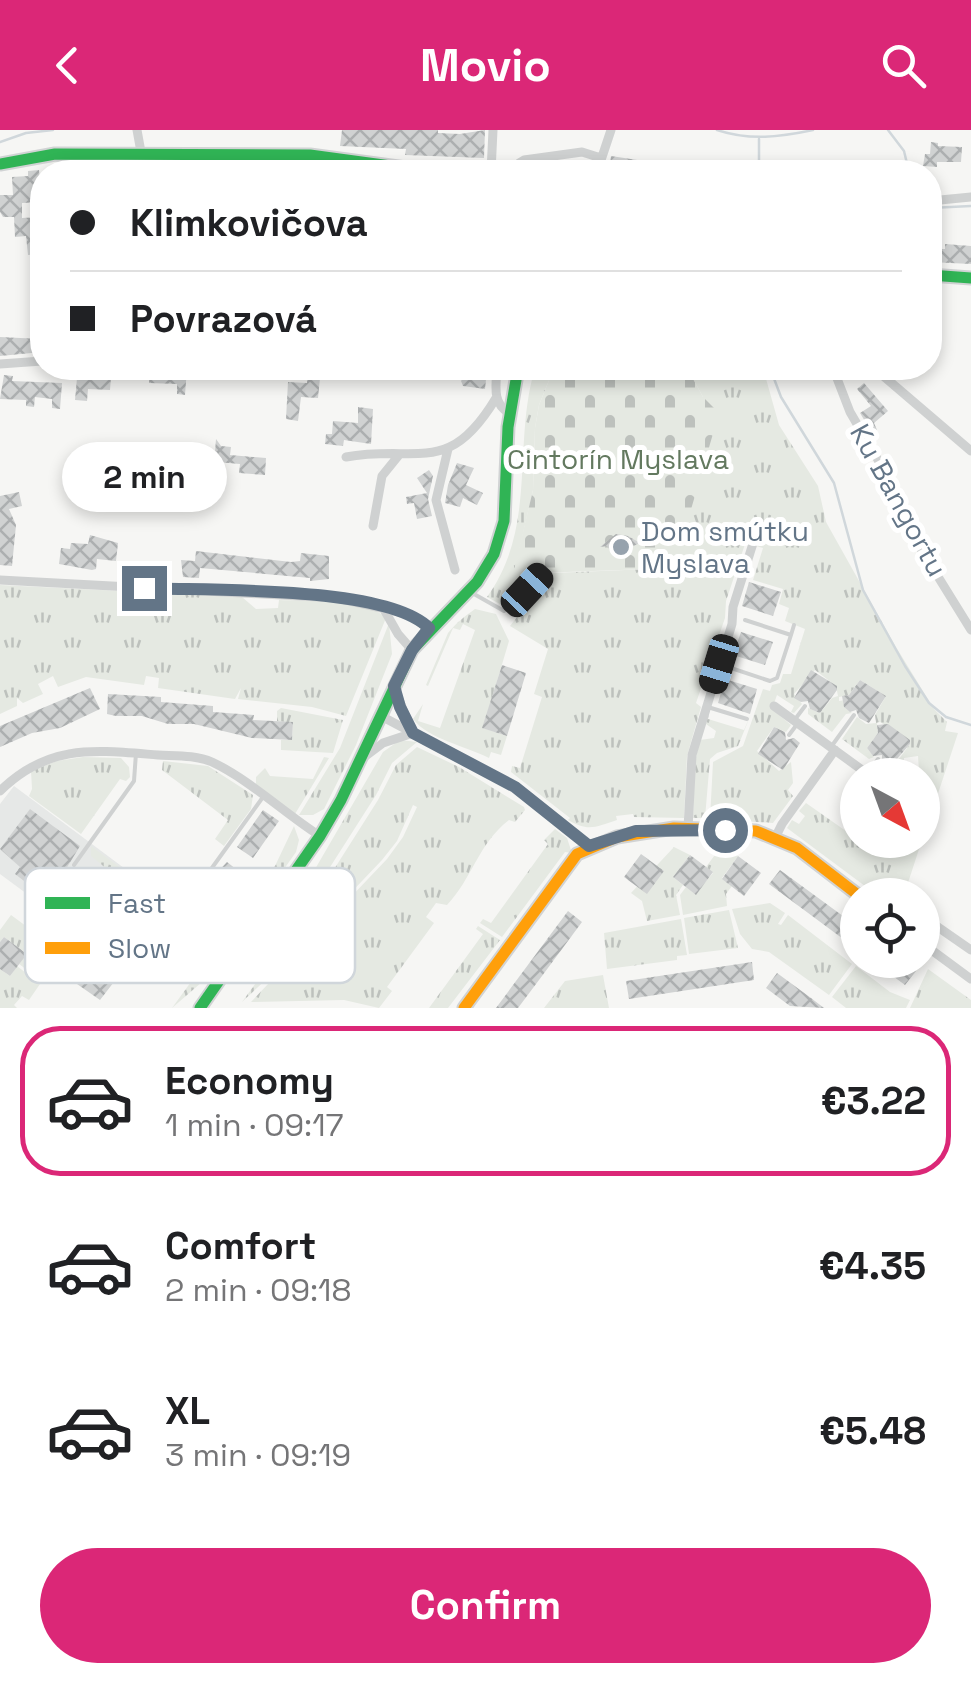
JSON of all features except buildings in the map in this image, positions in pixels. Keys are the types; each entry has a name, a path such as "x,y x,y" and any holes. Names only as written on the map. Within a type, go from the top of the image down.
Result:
{"street":[{"path":"492,160 493,130"},
{"path":"524,160 582,152 601,158 612,130"},
{"path":"137,132 141,152"},
{"path":"0,164 55,154 141,152 310,155 347,160"},
{"path":"942,199 971,197"},
{"path":"942,275 971,278"},
{"path":"0,364 30,361"},
{"path":"497,380 496,398 509,413"},
{"path":"298,868 320,836 360,760 412,650 429,628 470,591 494,553 505,521 509,413 516,380"},
{"name":"Ku Bangortu","path":"838,380 850,412 898,494 919,546 971,630"},
{"path":"888,380 971,450"},
{"path":"346,458 448,449 472,431 496,398"},
{"path":"448,449 436,500 454,570"},
{"path":"373,526 382,476 399,455"},
{"path":"688,828 692,755 755,538"},
{"path":"0,580 338,598 414,616 429,628"},
{"path":"382,606 412,650"},
{"path":"394,686 413,733"},
{"path":"774,706 846,758"},
{"path":"380,716 515,787 589,846"},
{"path":"360,760 384,742 413,733"},
{"path":"776,836 833,749"},
{"path":"0,791 26,768 58,755 102,751 203,759 320,836"},
{"path":"464,1008 575,857 589,846 636,831 745,831 776,836 840,882"},
{"path":"940,928 971,950"},
{"path":"940,946 950,935"},
{"path":"940,956 971,979"},
{"path":"200,1008 217,983"}],"lane":[{"path":"470,591 504,611 543,573"},
{"path":"745,620 791,635"},
{"path":"719,664 776,680 794,625"},
{"path":"706,706 747,719"},
{"path":"789,735 805,706"},
{"path":"833,749 854,715"},
{"path":"74,865 134,781 136,754"},
{"path":"211,868 263,797"}],"shaded area":[{"path":"14,786 124,868 25,868 25,892 0,874 0,804"}],"green space":[{"path":"532,380 549,380 539,405 533,490 514,573 539,573 500,604 487,597 503,570 519,514"},
{"name":"Cintorín Myslava","path":"549,380 694,380 719,413 674,568 513,574 533,490 539,405"},
{"path":"694,380 766,380 779,425 818,486 826,522 896,647 934,709 947,722 945,731 958,733 940,788 940,758 900,758 910,740 880,722 878,733 867,748 874,757 868,758 842,739 857,717 866,724 876,723 875,715 886,696 860,680 849,695 839,697 839,701 846,700 844,707 852,713 846,714 832,732 808,714 808,708 820,713 838,696 836,686 815,670 794,694 802,704 794,713 794,706 777,695 772,709 791,725 786,732 774,727 757,751 779,771 791,762 793,783 788,790 793,796 773,823 710,819 713,762 743,746 763,689 770,691 772,685 780,683 783,674 791,674 805,629 785,621 789,608 779,604 783,589 753,580 763,548 756,546 758,538 751,536 747,538 726,601 725,618 696,703 701,707 687,756 684,818 633,814 587,827 568,820 511,772 512,766 520,768 542,697 534,694 548,649 510,626 552,573 674,568 703,397"},
{"path":"0,585 242,597 256,609 278,608 279,600 336,602 365,607 386,618 346,716 312,707 238,699 241,688 235,699 158,688 159,678 146,676 144,685 86,677 58,687 53,676 38,684 43,694 23,703 17,698 17,706 0,714"},
{"path":"475,609 496,614 509,641 483,728 507,736 501,755 491,752 489,758 438,737 413,719 423,704 418,721 440,728 475,630 463,624 460,630 453,628"},
{"path":"389,623 392,654 356,745 324,809 313,815 299,815 340,748"},
{"path":"453,628 428,686 448,633"},
{"path":"281,708 343,720 333,753 281,750 281,740 292,740 293,723 277,721"},
{"path":"709,712 708,719 744,730 751,714 738,746 710,759 705,818 693,818 695,761 700,740 714,738 716,731 706,724"},
{"path":"400,740 417,742 392,763 329,868 316,868 383,752"},
{"path":"417,747 459,767 525,810 515,822 509,820 498,829 447,905 436,903 426,917 434,923 387,987 392,991 379,1008 344,1000 251,1002 269,983 355,983 355,893 403,837 417,807 413,805 397,841 355,888 355,868 335,868 396,765"},
{"path":"83,757 121,758 129,767 130,777 126,781 120,779 81,834 29,796 31,771"},
{"path":"324,757 329,758 295,814 256,784 256,777 265,768 270,776 313,779"},
{"path":"163,761 208,766 253,795 251,809 224,846 215,839 228,820 162,770"},
{"path":"806,803 840,827 840,858 916,858 910,878 854,878 787,828 792,820 799,824 805,816 799,811"},
{"path":"294,826 299,840 296,852 285,868 275,866"},
{"path":"555,829 567,838 572,853 565,852 502,937 480,923 483,919 491,923"},
{"path":"91,846 121,868 106,868 91,856"},
{"path":"674,847 690,855 673,877 683,885 676,895 680,915 647,921 642,901 631,893"},
{"path":"720,848 738,856 722,878 732,886 726,894 727,906 683,915 680,895 686,887 695,894 713,873 706,867"},
{"path":"770,903 785,913 778,924 788,915 840,955 842,978 829,995 769,952 752,949 740,934 732,909"},
{"path":"729,910 738,948 689,954 684,918"},
{"path":"11,915 25,925 25,952 4,937 0,942 0,930"},
{"path":"681,919 687,955 677,956 677,960 607,969 604,933"},
{"path":"478,926 500,940 448,1008 429,1008 483,934 476,929"},
{"path":"17,966 25,972 25,983 40,984 29,1000 22,996 14,1005 17,1008 0,1008 0,969 10,976"},
{"path":"603,975 609,1008 544,1008 565,981"},
{"path":"847,978 872,978 890,992 910,1000 906,1008 846,1008 832,997"},
{"path":"924,978 940,978 971,1000 971,1008 910,1008"},
{"path":"190,983 201,983 172,1008"},
{"path":"256,983 262,983 242,1002"}],"waterway":[{"path":"0,142 26,133 53,130"},
{"path":"717,130 765,137 813,130"},
{"path":"888,130 906,160"},
{"path":"759,139 759,160"},
{"path":"942,207 971,206"},
{"path":"775,380 834,483 863,590 905,666 929,703 946,717 971,725"}],"traffic: fast":[{"path":"0,164 55,154 310,155 347,160"},
{"path":"942,276 971,278"},
{"path":"298,868 341,800 412,650 477,582 494,554 504,521 508,427 516,380"},
{"path":"200,1008 217,983"}],"traffic: slow":[{"path":"464,1008 577,854 617,837 674,828 756,831 797,848 840,881"}],"place":[{"name":"Dom smútku Myslava","path":"621,547"}],"route":[{"path":"144,588 338,598 414,616 429,628 412,650 394,686 413,733 515,787 589,846 649,829 725,830"}]}
